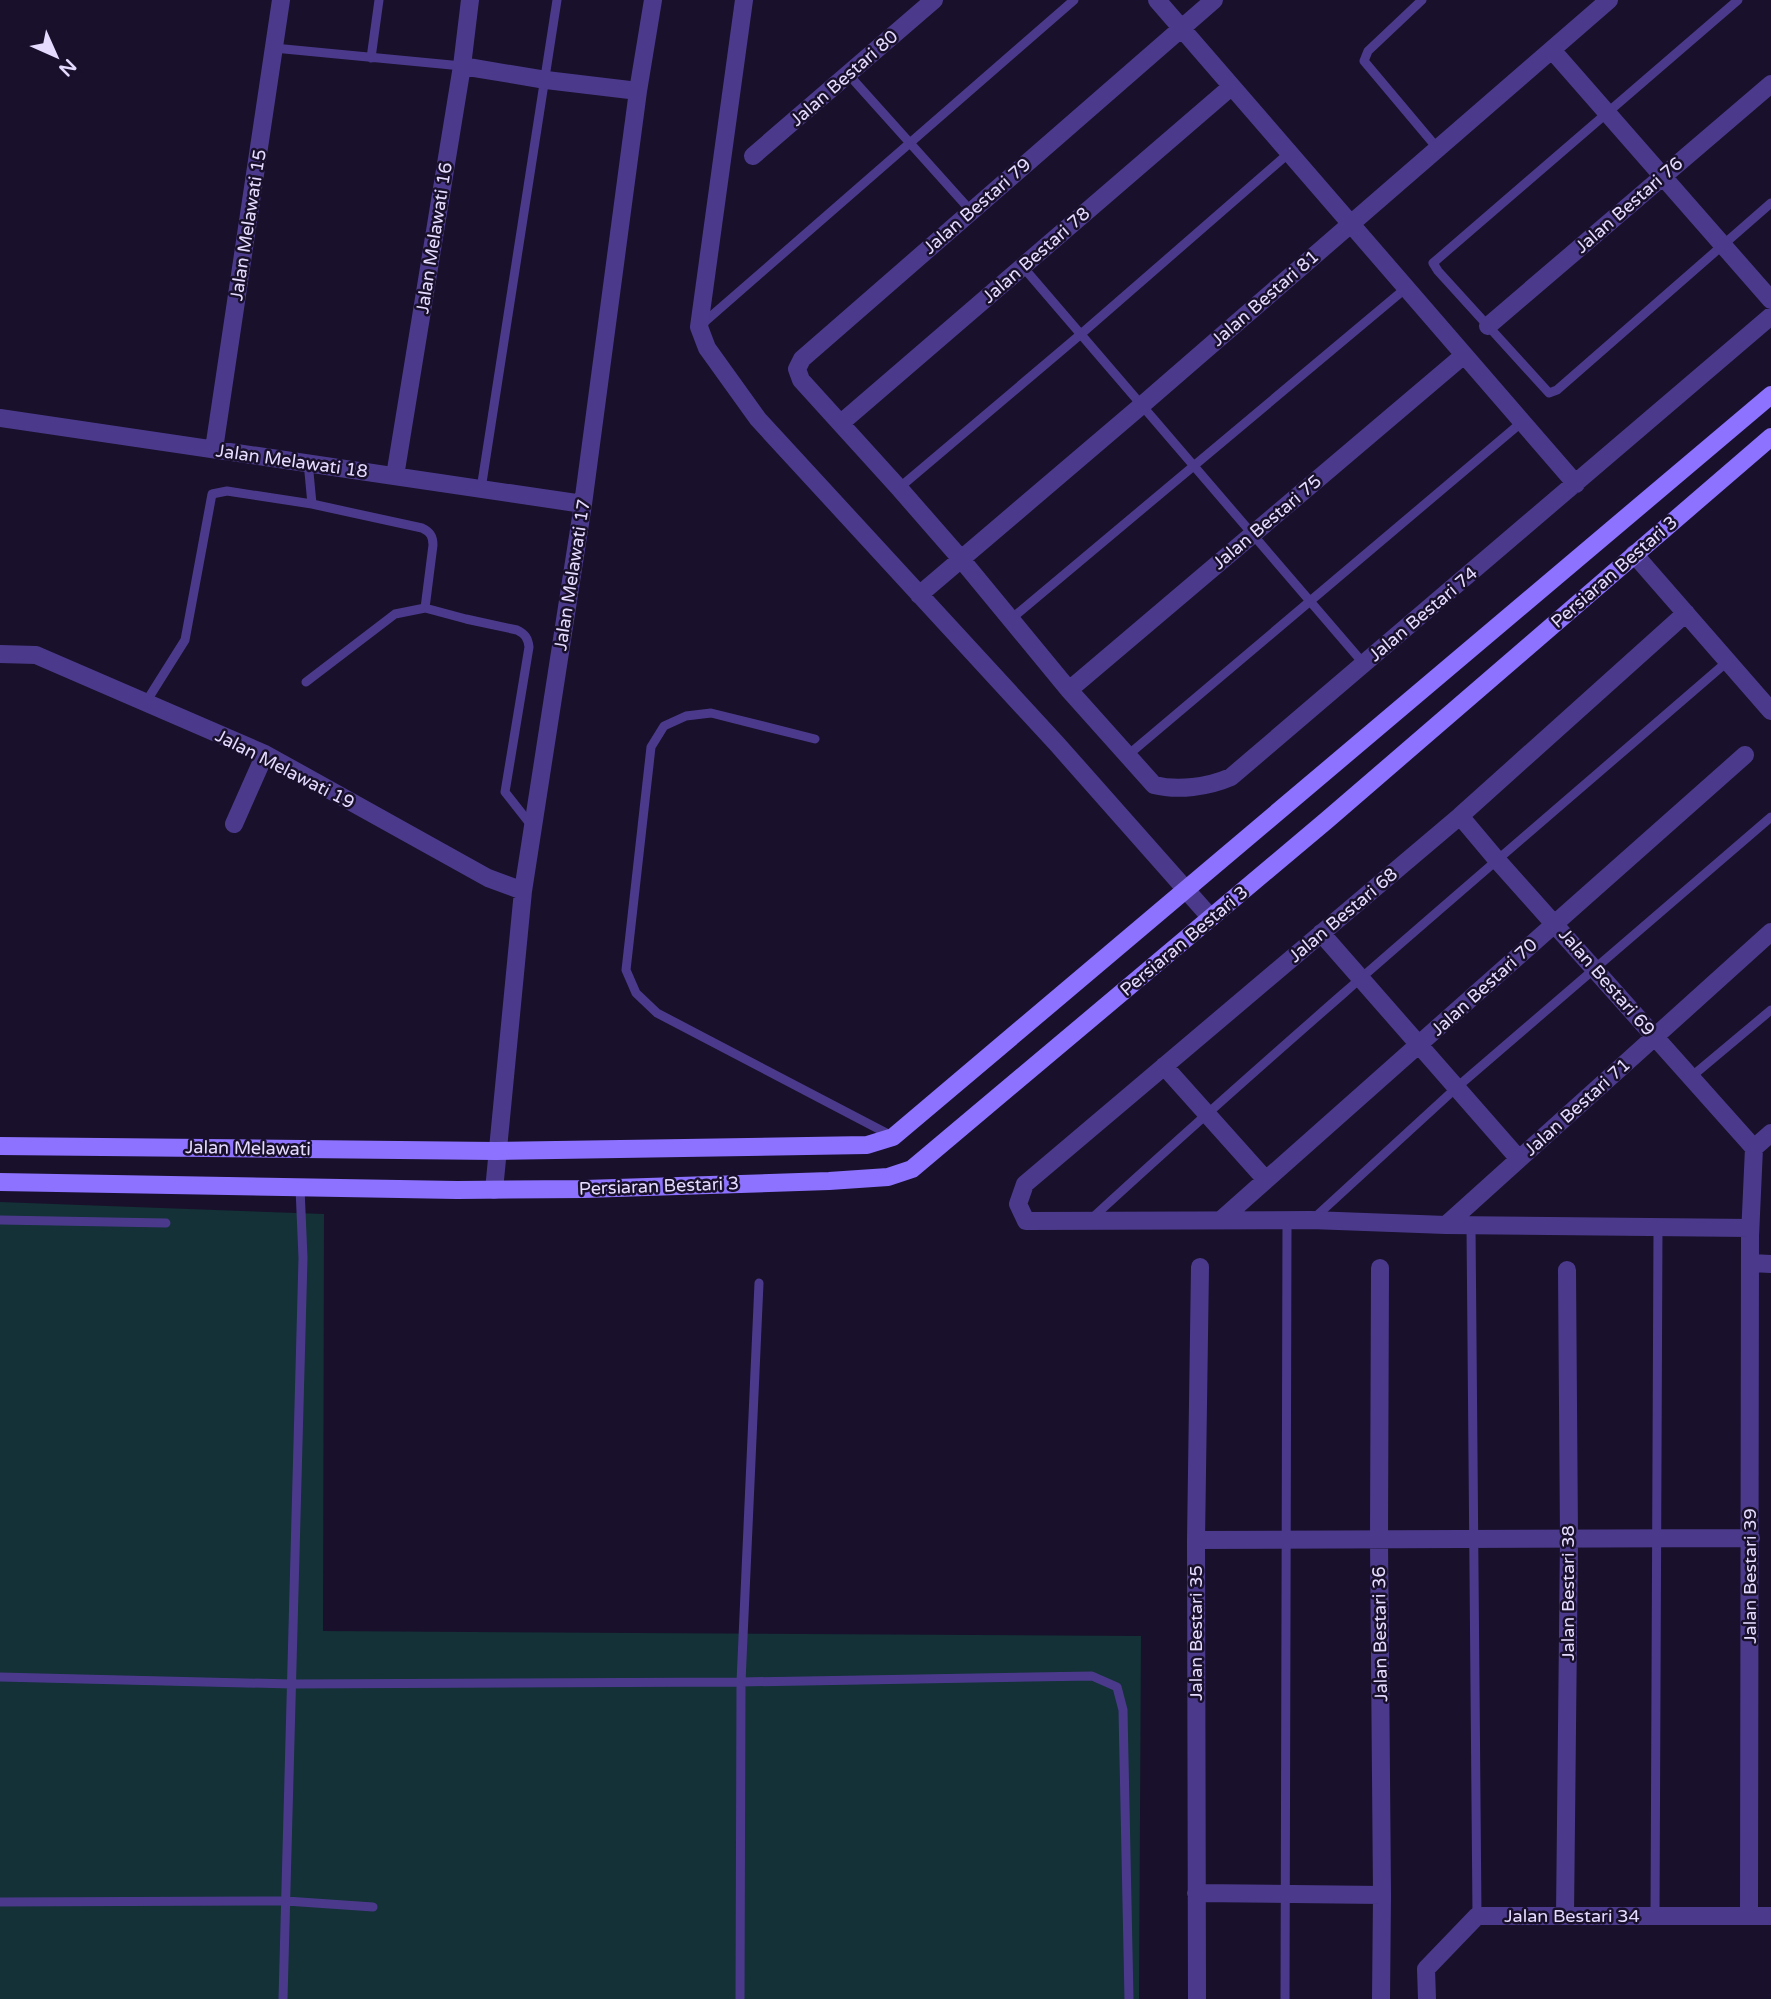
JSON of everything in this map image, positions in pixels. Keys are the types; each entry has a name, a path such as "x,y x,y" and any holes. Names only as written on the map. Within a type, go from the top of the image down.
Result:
{"street":[{"name":"Jalan Melawati 15","path":"214,450 281,0"},
{"name":"Jalan Melawati 16","path":"395,476 462,66 470,0"},
{"name":"Jalan Melawati 17","path":"494,1190 523,891 583,504 638,91 653,0"},
{"path":"744,0 699,327 707,348 758,419 1057,744 1211,918"},
{"name":"Jalan Bestari 80","path":"753,156 934,0"},
{"path":"1157,0 1576,484"},
{"name":"Jalan Bestari 79","path":"961,559 801,380 797,369 802,359 1214,0"},
{"name":"Jalan Bestari 81","path":"919,595 1609,0"},
{"path":"1552,50 1771,299"},
{"path":"462,66 638,91"},
{"name":"Jalan Bestari 76","path":"1488,326 1771,83"},
{"name":"Jalan Bestari 78","path":"841,423 1231,87"},
{"name":"Jalan Bestari 74","path":"961,559 1069,690 1154,785 1170,789 1217,783 1231,777 1771,316"},
{"name":"Jalan Bestari 75","path":"1069,690 1464,355"},
{"name":"Persiaran Bestari 3","path":"496,1151 867,1146 893,1137 1771,395"},
{"name":"Jalan Melawati 18","path":"0,418 583,504"},
{"name":"Persiaran Bestari 3","path":"494,1190 829,1181 888,1177 912,1169 1211,918 1771,437"},
{"path":"1634,554 1771,711"},
{"name":"Jalan Bestari 68","path":"1089,1221 1026,1222 1018,1204 1025,1184 1460,816 1686,613"},
{"name":"Jalan Melawati 19","path":"0,654 36,655 265,754 488,878 523,891"},
{"path":"234,824 265,754"},
{"name":"Jalan Bestari 70","path":"1222,1219 1745,755"},
{"name":"Jalan Bestari 69","path":"1460,816 1754,1148"},
{"name":"Jalan Bestari 71","path":"1446,1225 1771,932"},
{"path":"1321,933 1519,1159"},
{"path":"1164,1066 1266,1180"},
{"path":"1754,1148 1771,1133"},
{"name":"Jalan Melawati","path":"0,1146 496,1151"},
{"name":"Jalan Bestari 39","path":"1749,1916 1750,1232 1754,1148"},
{"path":"0,1182 494,1190"},
{"path":"1089,1221 1311,1220 1471,1226 1658,1227 1750,1232"},
{"path":"1751,1263 1771,1264"},
{"name":"Jalan Bestari 35","path":"1197,1999 1196,1540 1200,1267"},
{"name":"Jalan Bestari 36","path":"1380,1268 1381,1999"},
{"name":"Jalan Bestari 38","path":"1565,1916 1569,1539 1567,1270"},
{"path":"1196,1540 1751,1538"},
{"path":"1196,1893 1382,1895"},
{"path":"1427,1999 1426,1969 1477,1916"},
{"name":"Jalan Bestari 34","path":"1477,1916 1771,1916"}],"lane":[{"path":"371,58 379,0"},
{"path":"481,489 557,0"},
{"path":"699,327 1074,0"},
{"path":"1422,0 1368,51 1364,61 1438,149"},
{"path":"1738,0 1433,263 1549,393 1557,390 1771,203"},
{"path":"274,48 462,66"},
{"path":"848,74 971,211"},
{"path":"899,488 1289,153"},
{"path":"1023,267 1364,664"},
{"path":"1011,619 1406,288"},
{"path":"1128,755 1522,422"},
{"path":"308,462 312,504"},
{"path":"146,702 185,640 212,494 227,491 312,504 422,528 433,538 425,608"},
{"path":"306,682 395,614 425,608 524,633 529,647 505,792 532,826"},
{"path":"1089,1221 1206,1113 1360,978 1728,661"},
{"path":"815,739 711,713 685,716 664,726 651,747 626,971 636,993 657,1013 893,1137"},
{"path":"1311,1220 1456,1088 1771,817"},
{"path":"1691,1077 1771,1010"},
{"path":"283,1999 303,1258 300,1188"},
{"path":"0,1220 166,1223"},
{"path":"1285,1999 1287,1221"},
{"path":"1471,1226 1477,1916"},
{"path":"1655,1916 1658,1227"},
{"path":"740,1999 741,1682 759,1283"},
{"path":"0,1677 290,1684 741,1682 1092,1676 1117,1687 1123,1710 1129,1999"},
{"path":"0,1902 286,1900 373,1907"}],"green space":[{"path":"0,1202 324,1214 323,1631 1141,1636 1139,1999 0,1999"}]}
